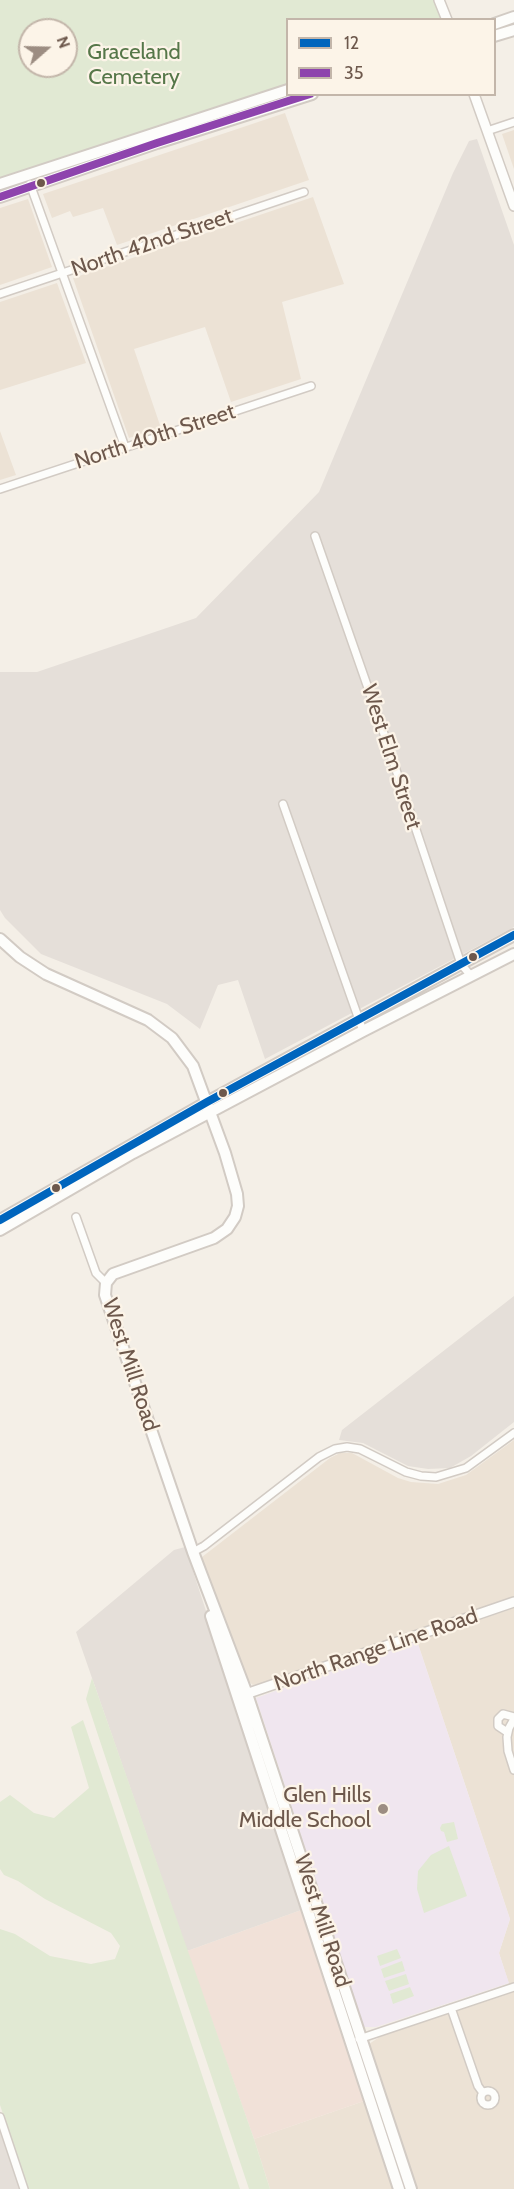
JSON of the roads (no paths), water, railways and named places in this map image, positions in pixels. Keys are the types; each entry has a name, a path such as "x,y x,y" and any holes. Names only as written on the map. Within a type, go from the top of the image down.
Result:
{"main road":[{"path":"496,24 514,17"},
{"path":"496,36 514,30"},
{"path":"0,184 286,91"},
{"path":"0,197 157,143 306,96"},
{"path":"0,1230 359,1018 514,935"},
{"name":"West Mill Road","path":"0,939 20,957 46,974 159,1027 193,1066 209,1107 237,1194 238,1206 232,1222 222,1234 214,1238 120,1271 108,1278 106,1283 107,1304 193,1552 210,1612 243,1696 356,2040 411,2189"},
{"path":"0,1220 46,1193 209,1107 514,954"},
{"name":"West Mill Road","path":"356,2040 399,2189"}],"street":[{"path":"439,0 446,18"},
{"path":"475,96 514,206"},
{"path":"487,130 514,122"},
{"path":"28,175 125,447"},
{"name":"North 42nd Street","path":"0,294 304,192"},
{"name":"North 40th Street","path":"0,489 311,386"},
{"name":"West Elm Street","path":"315,536 461,964 471,976"},
{"path":"283,804 363,1030"},
{"path":"76,1217 96,1273 106,1283"},
{"path":"193,1552 319,1457 335,1449 347,1447 360,1449 406,1472 436,1477 453,1474 466,1468 514,1433"},
{"name":"North Range Line Road","path":"243,1696 514,1602"},
{"path":"507,1732 498,1726 498,1719 503,1714 514,1718 507,1732 508,1750 514,1770"},
{"path":"356,2040 514,1987"},
{"path":"451,2008 478,2086 483,2093"},
{"path":"0,2117 24,2189"}],"place":[{"name":"Glen Hills Middle School","path":"383,1809"}],"park label":[{"name":"Graceland Cemetery","path":"134,66"}]}
